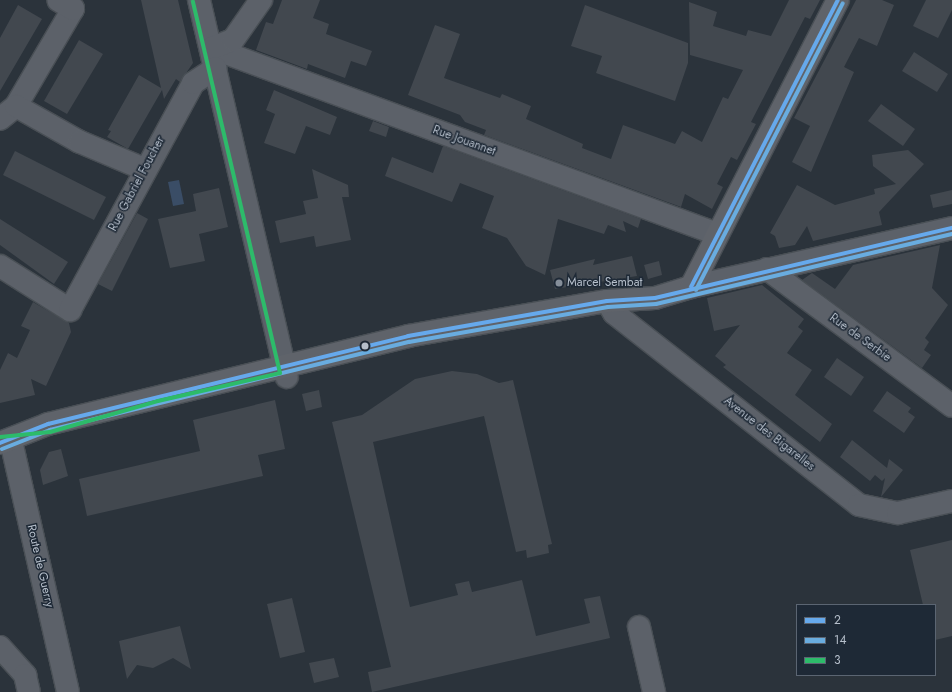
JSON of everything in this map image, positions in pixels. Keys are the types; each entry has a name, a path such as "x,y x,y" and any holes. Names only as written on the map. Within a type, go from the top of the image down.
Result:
{"main road":[{"path":"5,442 48,424 286,372 408,336 610,307 655,298 691,287 838,0"}],"street":[{"path":"58,0 73,9 8,112 144,169"},
{"path":"199,0 214,58 286,372"},
{"name":"Rue Gabriel Foucher","path":"0,266 70,310 144,169 193,83 214,58 233,40 261,0"},
{"name":"Rue Jouannet","path":"214,58 717,234"},
{"path":"691,287 952,228"},
{"name":"Rue de Serbie","path":"767,270 952,406"},
{"name":"Avenue des Bigarelles","path":"610,307 858,505 898,513 952,501"},
{"name":"Route de Guerry","path":"5,442 68,692"},
{"path":"639,627 654,692"},
{"path":"0,647 25,675 29,692"}],"water":[{"path":"179,180 184,204 173,206 168,182"}],"building":[{"path":"141,0 178,0 193,63 180,82 176,79 164,99 162,90 128,149 107,137 111,131 108,130 139,75 161,88"},
{"path":"282,0 320,0 313,18 329,24 326,34 372,51 366,66 351,61 345,78 308,64 307,69 256,50 266,22 273,24"},
{"path":"789,0 820,0 810,19 805,17 751,122 756,124 737,160 731,157 717,184 723,187 712,209 685,194 681,207 484,135 486,130 465,122 460,115 408,95 435,25 460,34 444,78 500,98 502,94 531,106 526,119 583,144 582,148 611,159 623,125 675,144 682,131 702,142 723,97 728,99 743,70 690,55 689,2 717,12 713,26 746,36 748,30 771,36"},
{"path":"856,0 882,0 894,5 877,46 859,38 844,67 854,72 811,172 792,162 810,126 794,118"},
{"path":"926,0 952,0 952,10 938,38 913,26"},
{"path":"18,5 42,19 0,91 0,38"},
{"path":"585,5 688,43 688,63 675,101 596,73 602,56 571,46"},
{"path":"79,40 103,54 67,114 44,101"},
{"path":"914,52 948,74 937,92 902,71"},
{"path":"274,90 337,117 330,135 306,126 295,154 264,143 275,114 266,110"},
{"path":"881,104 915,129 903,146 868,121"},
{"path":"373,121 389,127 386,137 369,131"},
{"path":"443,146 641,219 638,228 623,221 626,232 608,225 604,234 558,219 545,275 526,266 507,238 482,228 494,196 460,183 452,202 385,176 392,157 433,173"},
{"path":"908,150 924,164 879,212 882,225 813,241 807,226 795,245 779,248 775,236 770,233 797,185 835,205 875,194 874,189 896,184 873,166 872,155"},
{"path":"15,151 106,197 94,220 3,175"},
{"path":"312,169 348,185 349,197 342,197 351,240 316,247 314,236 280,243 275,221 306,214 303,201 318,198"},
{"path":"219,188 228,227 199,234 205,261 170,268 158,219 196,211 193,194"},
{"path":"952,190 952,204 933,208 930,195"},
{"path":"137,213 148,219 112,291 98,284"},
{"path":"0,219 68,262 54,284 0,245"},
{"path":"940,245 932,288 948,305 925,338 929,342 924,350 931,355 922,368 802,280 812,273 835,289 853,265"},
{"path":"632,256 637,276 555,289 550,270 595,259 593,265"},
{"path":"659,261 662,275 648,279 644,265"},
{"path":"762,285 804,319 798,327 803,331 787,353 812,370 795,395 832,424 820,442 723,367 726,365 715,356 740,325 714,331 707,298"},
{"path":"33,302 69,323 71,332 46,386 31,379 35,395 0,403 0,370 8,353 17,358 30,330 21,326"},
{"path":"837,358 864,377 851,396 824,377"},
{"path":"452,371 477,374 499,383 513,380 552,544 548,545 549,553 527,558 526,550 516,552 484,416 373,442 410,607 458,595 455,584 469,581 472,592 522,580 536,636 590,623 584,599 600,596 610,638 372,692 368,672 391,667 332,422 362,415 415,379"},
{"path":"319,390 322,407 306,411 302,394"},
{"path":"887,391 911,408 908,412 915,417 904,433 873,411"},
{"path":"275,400 285,449 258,455 263,476 87,516 79,479 200,451 193,420"},
{"path":"852,440 887,468 889,459 903,470 881,497 885,478 882,481 875,475 870,481 840,457"},
{"path":"61,449 68,476 43,485 40,470 49,452"},
{"path":"952,540 952,636 936,640 936,604 923,604 910,550"},
{"path":"292,598 305,652 280,658 267,604"},
{"path":"180,626 191,669 173,658 153,668 137,665 127,679 119,641"},
{"path":"334,658 339,677 314,683 309,663"}],"transit line":[{"name":"2","path":"691,287 838,0"},
{"name":"3","path":"0,437 50,432 158,401 280,373 193,1"},
{"name":"14","path":"696,290 843,3"},
{"name":"2","path":"0,443 48,424 408,336 607,301 655,298 952,228"},
{"name":"14","path":"2,449 50,430 409,342 608,307 656,304 952,234"}],"place":[{"name":"Marcel Sembat","path":"559,283"}]}
